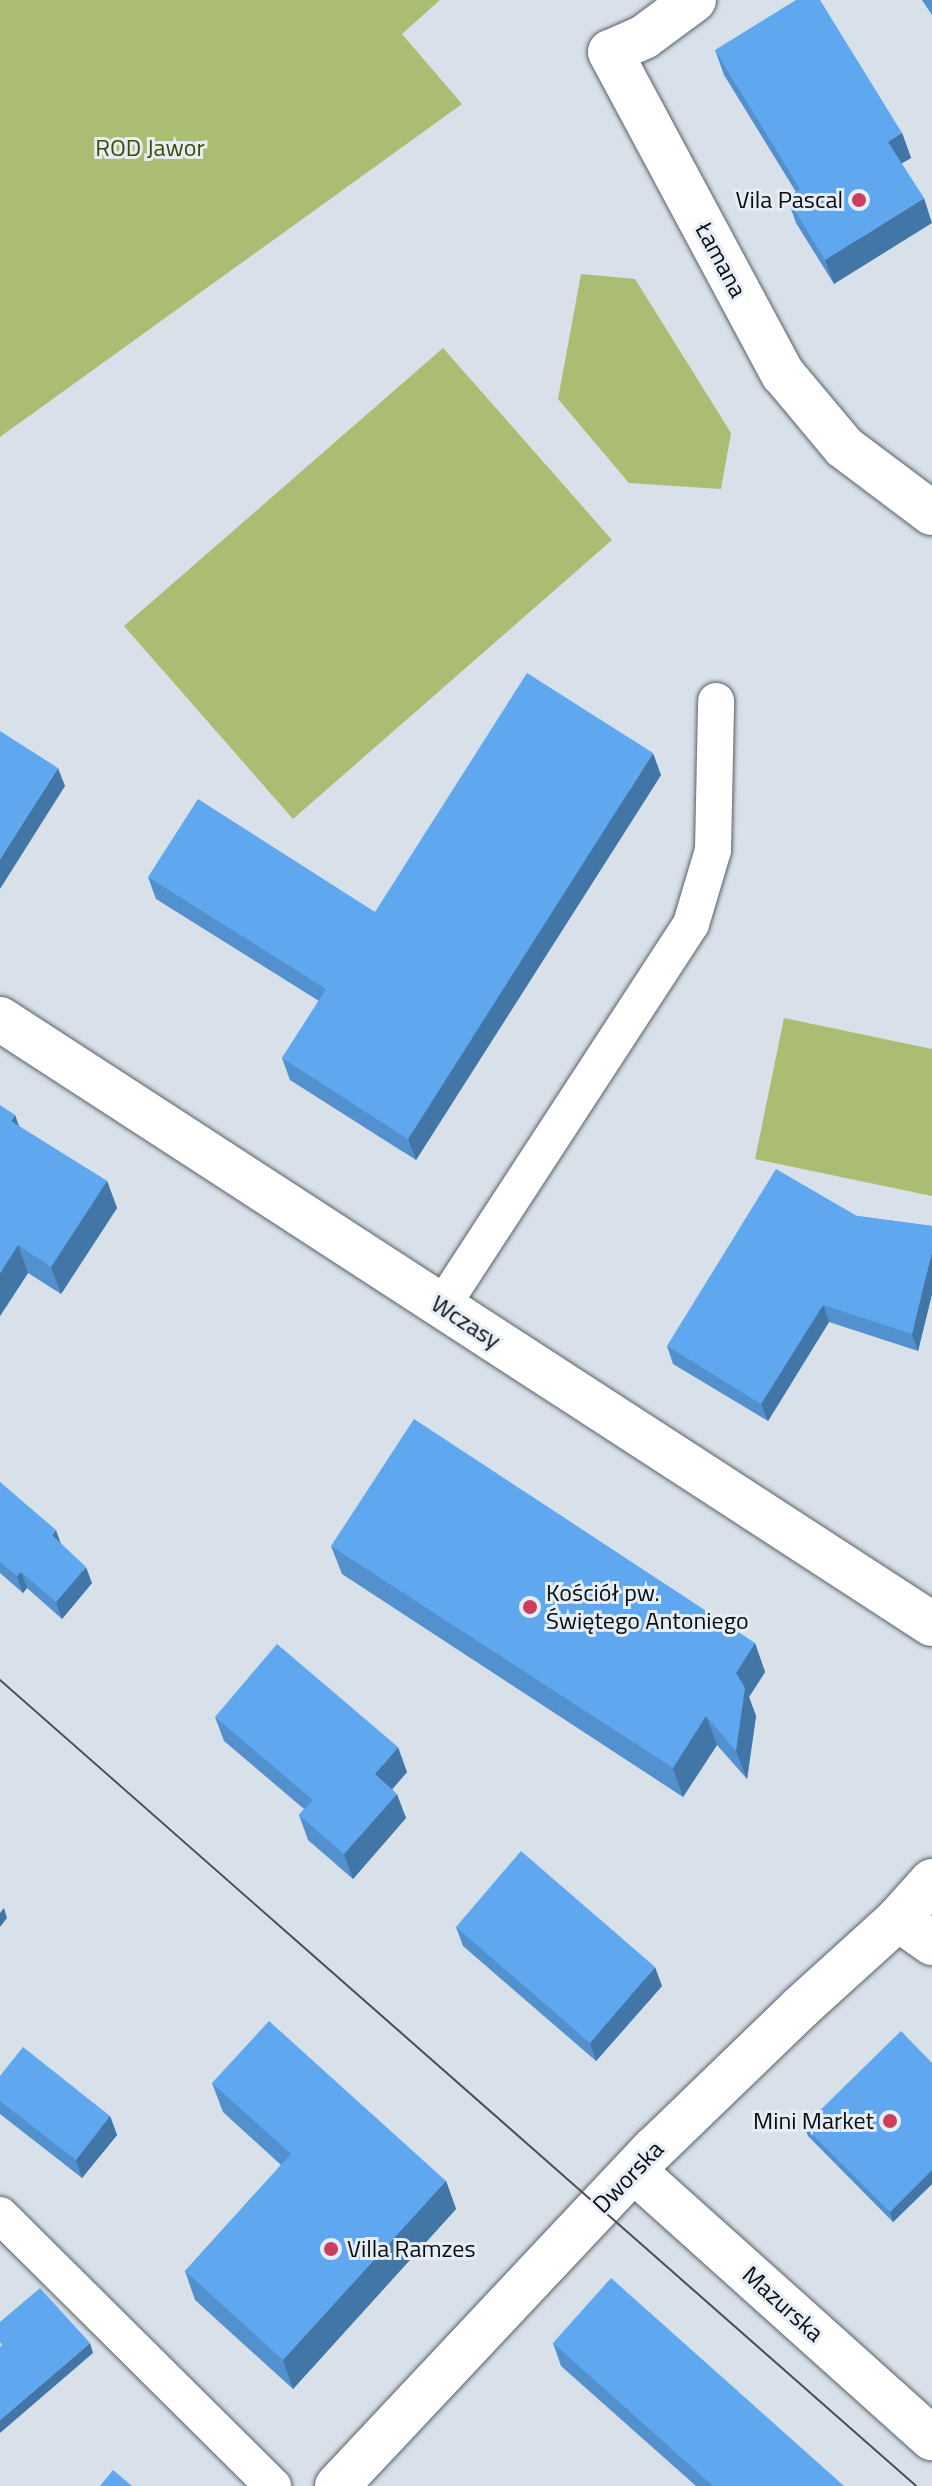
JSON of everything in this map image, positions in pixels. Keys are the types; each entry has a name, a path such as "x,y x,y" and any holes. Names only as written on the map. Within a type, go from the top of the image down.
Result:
{"street":[{"name":"Łamana","path":"694,0 644,37 610,52 783,374 844,447 932,513"},
{"name":"Wczasy","path":"0,1019 932,1624"},
{"name":"Dworska","path":"337,2486 634,2171 801,2007 915,1931 932,1881"},
{"name":"Mazurska","path":"634,2171 932,2438"}],"lane":[{"path":"442,1306 691,924 713,850 716,701"},
{"path":"0,2215 273,2486"}],"green space":[{"name":"ROD Jawor","path":"0,0 440,0 402,34 462,104 0,437"},
{"path":"581,274 635,279 731,433 721,489 629,483 558,399"},
{"path":"443,348 612,540 293,819 124,626"},
{"path":"784,1018 932,1049 932,1196 755,1159"}],"building":[{"path":"796,0 820,0 902,133 888,142 924,198 825,260 787,198 800,189 715,50"},
{"path":"527,673 653,753 408,1139 282,1058 326,989 148,877 198,799 375,912"},
{"path":"0,731 58,768 0,859"},
{"path":"0,1105 15,1115 11,1121 107,1181 51,1267 18,1245 0,1273"},
{"path":"776,1169 857,1216 932,1226 932,1252 912,1334 823,1305 761,1404 667,1346"},
{"name":"Kościół pw. Świętego Antoniego","path":"414,1419 755,1643 736,1673 745,1688 736,1751 706,1716 673,1768 331,1546"},
{"path":"0,1482 56,1530 52,1535 86,1567 56,1602 21,1572 17,1576 0,1562"},
{"path":"277,1644 398,1747 375,1774 397,1794 344,1854 299,1815 313,1800 215,1717"},
{"path":"521,1851 655,1967 590,2043 456,1927"},
{"name":"Villa Ramzes","path":"269,2021 446,2181 283,2360 185,2271 291,2154 212,2083"},
{"path":"901,2031 932,2063 932,2170 890,2212 804,2126"},
{"path":"23,2047 110,2116 76,2160 0,2101 0,2076"},
{"path":"611,2278 844,2486 713,2486 553,2343"},
{"path":"40,2288 90,2343 0,2420 0,2322"},
{"path":"113,2470 132,2486 100,2486"}],"tram line":[{"path":"0,1680 916,2486"}],"place":[{"name":"Vila Pascal","path":"859,200"},
{"name":"Kościół pw. Świętego Antoniego","path":"530,1607"},
{"name":"Mini Market","path":"890,2121"},
{"name":"Villa Ramzes","path":"331,2249"}]}
